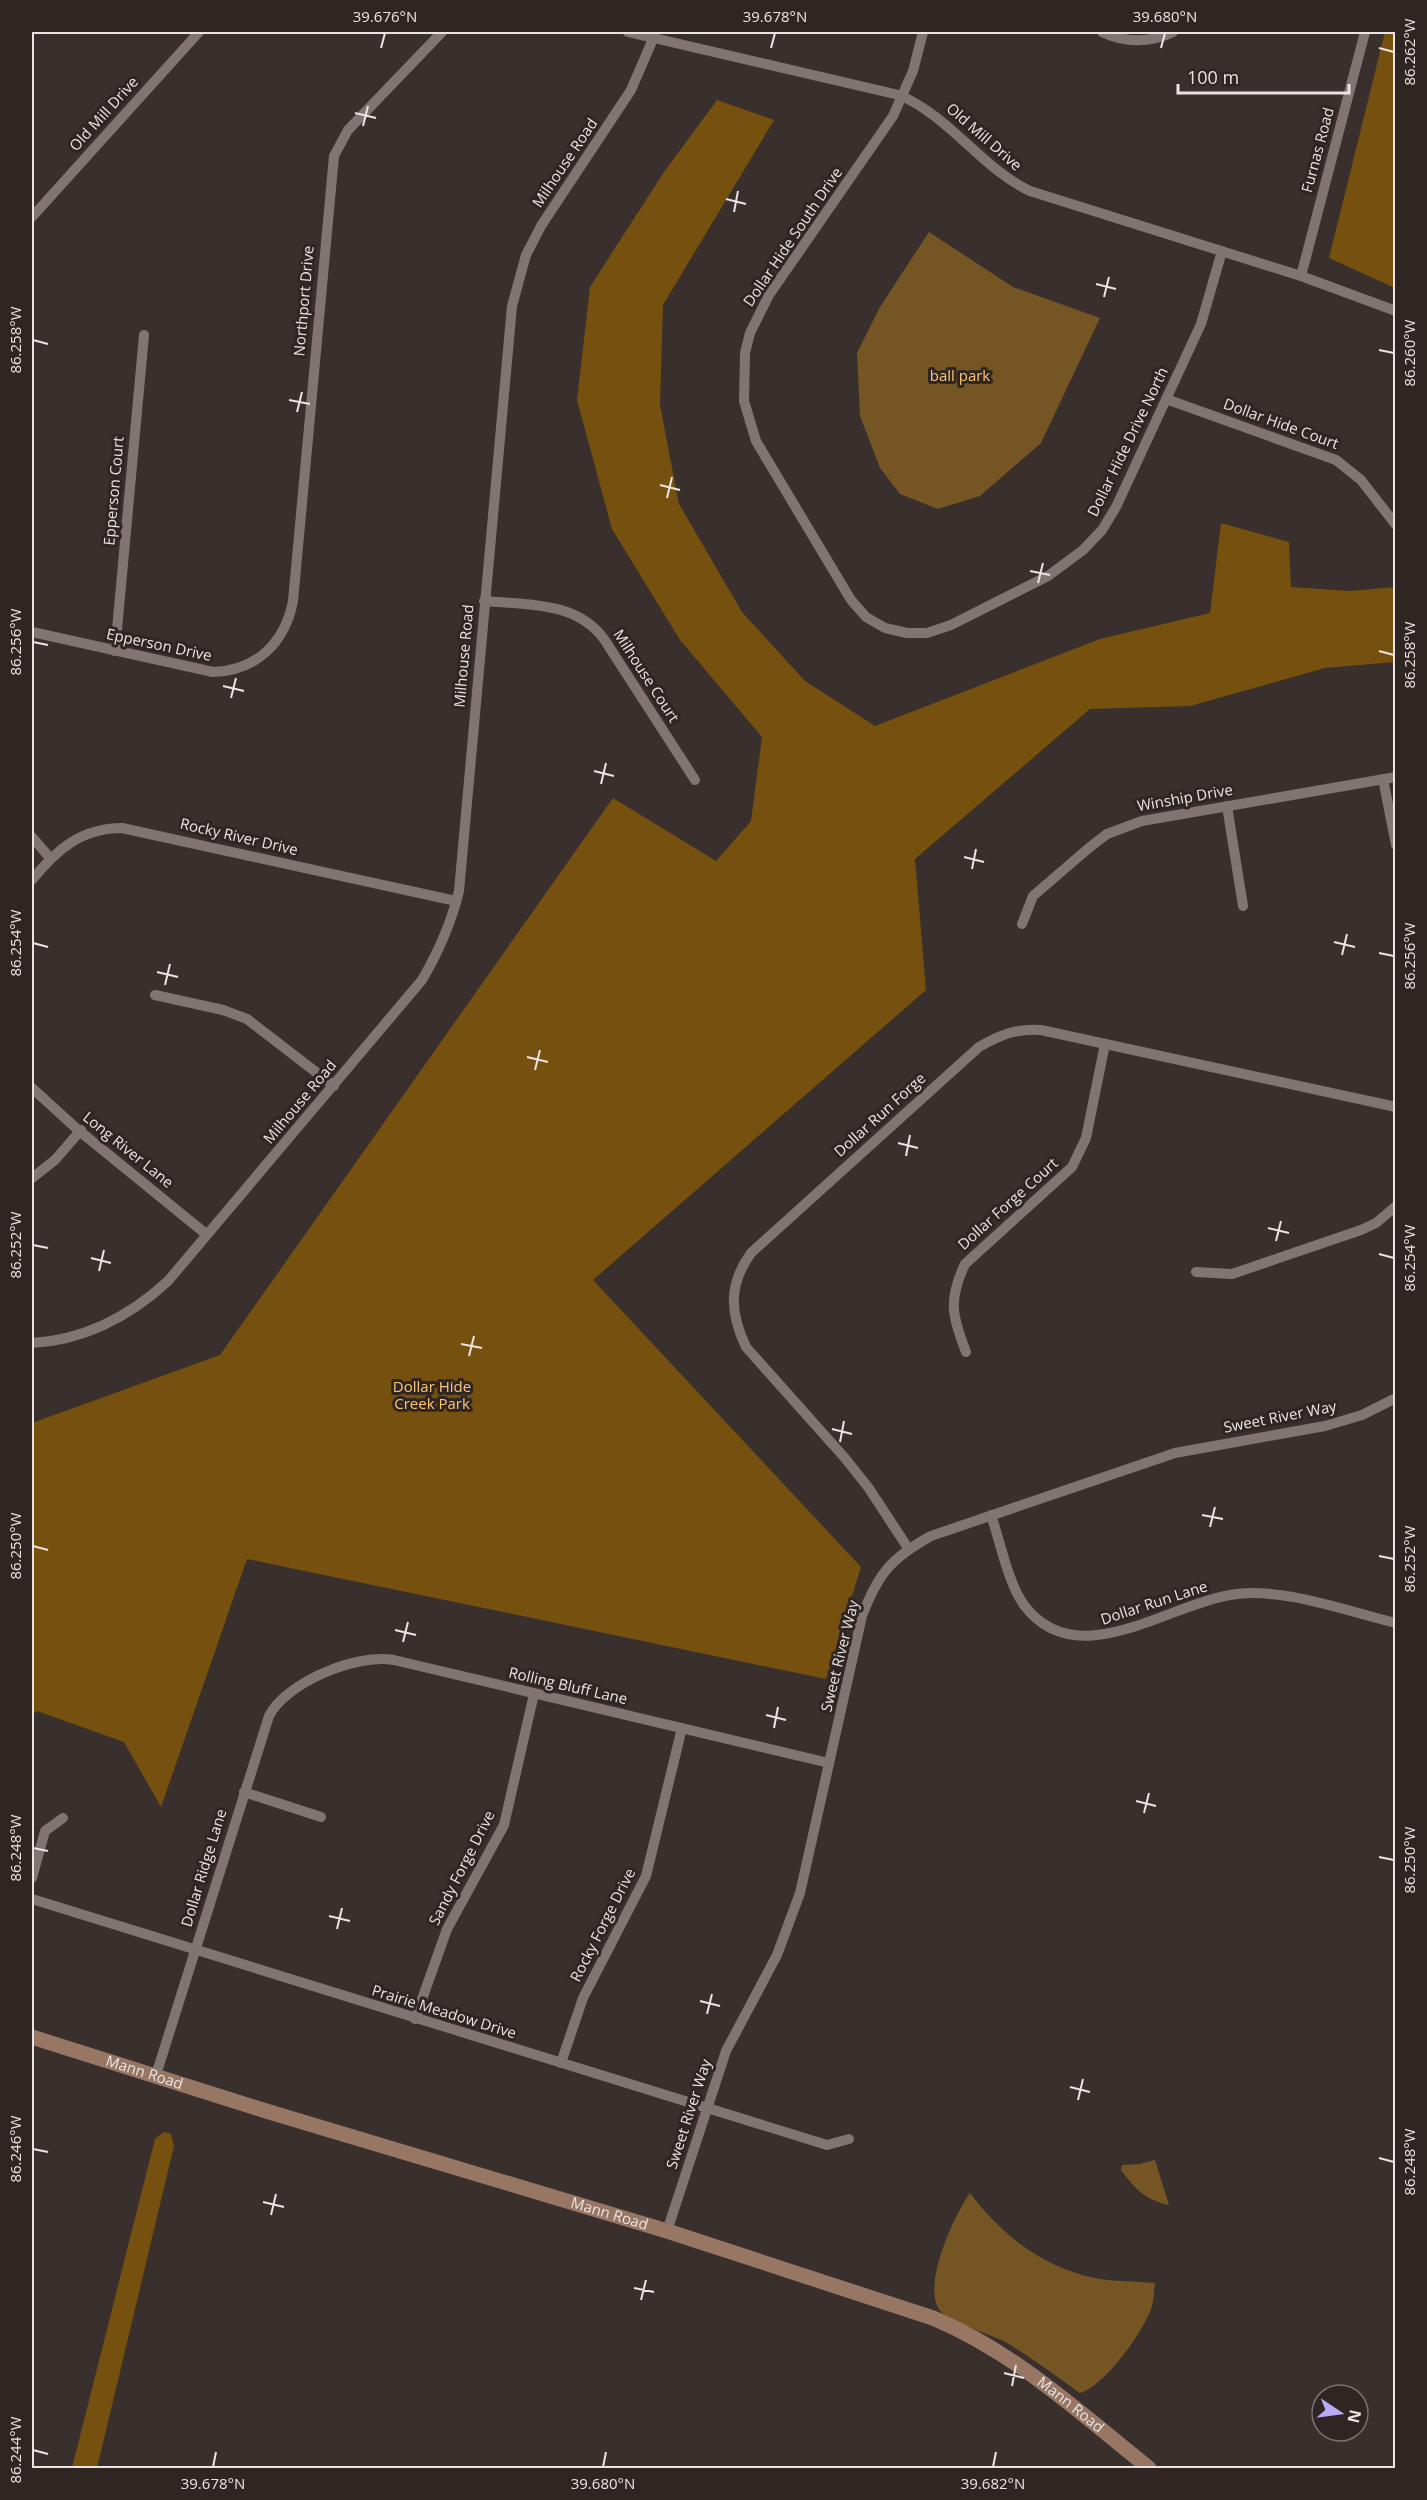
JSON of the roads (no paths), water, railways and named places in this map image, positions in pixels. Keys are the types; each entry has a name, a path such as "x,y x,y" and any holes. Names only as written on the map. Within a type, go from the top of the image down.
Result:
{"main road":[{"name":"Mann Road","path":"32,2037 266,2111 667,2231 933,2318 970,2333 1017,2363 1149,2469"}],"street":[{"name":"Old Mill Drive","path":"32,217 199,32"},
{"name":"Northport Drive","path":"291,614 334,156 348,130 442,32"},
{"name":"Old Mill Drive","path":"628,32 656,35 903,96 935,114 1001,174 1030,191 1301,276"},
{"name":"Dollar Hide South Drive","path":"902,633 875,623 850,600 760,451 746,411 743,380 745,353 760,308 888,123 903,96 916,62 923,32"},
{"path":"1102,32 1131,40 1158,38 1173,32"},
{"name":"Furnas Road","path":"1301,276 1365,32"},
{"name":"Milhouse Road","path":"32,1343 89,1332 130,1311 168,1281 334,1086 430,967 447,933 456,901 509,327 518,280 540,226 631,90 656,35"},
{"name":"Dollar Hide Drive North","path":"902,633 917,634 942,629 1048,576 1076,558 1108,521 1205,314 1222,251"},
{"path":"1301,276 1395,311"},
{"name":"Epperson Court","path":"115,651 144,335"},
{"name":"Dollar Hide Court","path":"1166,399 1336,460 1361,480 1395,525"},
{"name":"Milhouse Court","path":"484,601 555,607 575,614 589,623 604,639 695,780"},
{"name":"Epperson Drive","path":"32,632 202,671 229,671 254,662 267,653 278,641 291,614"},
{"name":"Winship Drive","path":"1022,924 1033,896 1107,834 1136,822 1395,777"},
{"path":"1383,779 1395,845"},
{"path":"1227,806 1243,906"},
{"name":"Rocky River Drive","path":"32,880 50,858 64,846 83,835 109,828 128,828 456,901"},
{"path":"32,837 50,858"},
{"path":"155,994 223,1010 248,1019 334,1086"},
{"name":"Dollar Run Forge","path":"908,1548 868,1487 844,1457 746,1347 736,1326 732,1304 735,1284 741,1267 751,1253 979,1047 1001,1035 1021,1029 1041,1030 1395,1107"},
{"name":"Dollar Forge Court","path":"966,1352 953,1319 952,1301 956,1283 965,1264 1072,1167 1086,1138 1105,1044"},
{"name":"Long River Lane","path":"32,1088 206,1234"},
{"path":"32,1178 55,1160 81,1130"},
{"path":"1196,1272 1232,1274 1361,1230 1376,1223 1395,1206"},
{"name":"Sweet River Way","path":"667,2231 726,2051 777,1955 788,1929 800,1893 862,1616 873,1586 889,1566 908,1548 931,1536 1175,1453 1325,1426 1362,1415 1395,1398"},
{"name":"Dollar Run Lane","path":"991,1515 1015,1588 1024,1604 1037,1618 1055,1630 1077,1636 1102,1636 1211,1600 1251,1593 1282,1596 1395,1623"},
{"name":"Rolling Bluff Lane","path":"304,1685 354,1661 380,1658 830,1763"},
{"name":"Dollar Ridge Lane","path":"156,2075 263,1731 273,1708 282,1699 304,1685"},
{"name":"Sandy Forge Drive","path":"415,2019 447,1929 504,1825 534,1694"},
{"name":"Rocky Forge Drive","path":"561,2063 583,1998 646,1876 682,1728"},
{"path":"243,1792 321,1817"},
{"path":"32,1878 45,1831 63,1818"},
{"name":"Prairie Meadow Drive","path":"32,1899 827,2145 849,2139"}],"park label":[{"name":"ball park","path":"960,376"},
{"name":"Dollar Hide Creek Park","path":"432,1396"}]}
